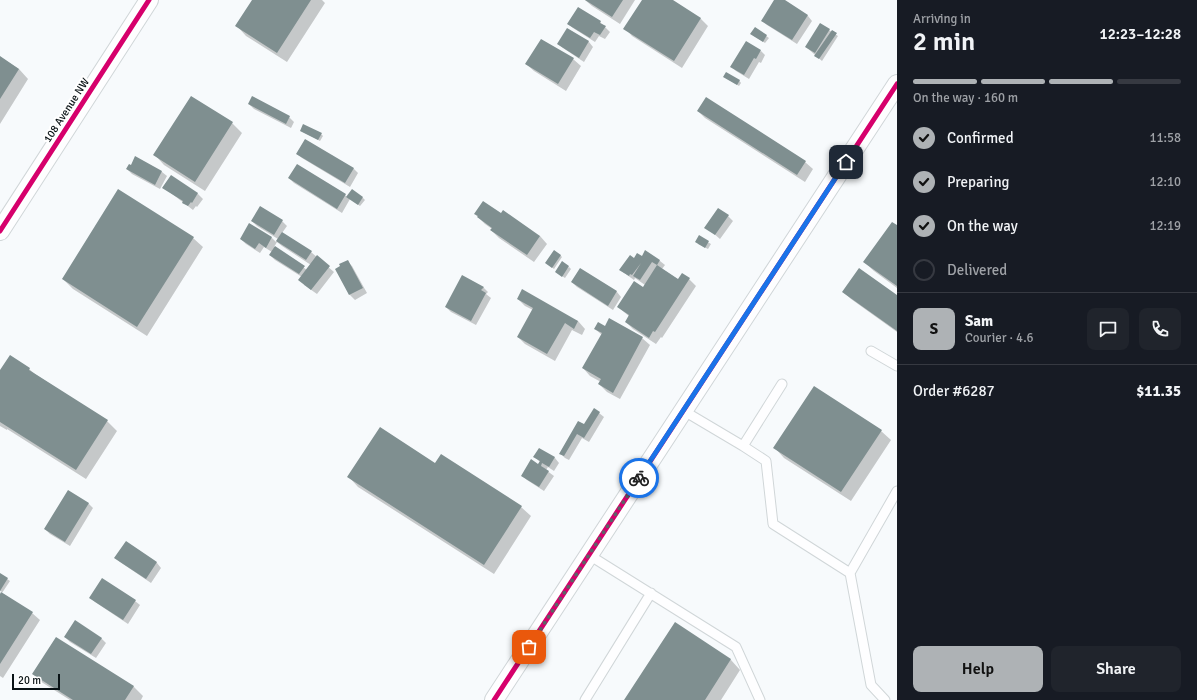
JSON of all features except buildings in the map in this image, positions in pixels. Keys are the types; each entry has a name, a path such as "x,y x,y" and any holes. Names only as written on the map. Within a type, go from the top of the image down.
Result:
{"street":[{"name":"108 Avenue NW","path":"0,231 150,0"},
{"path":"494,700 897,84"}],"lane":[{"path":"871,350 897,366"},
{"path":"743,446 782,384"},
{"path":"684,411 766,461 773,524 850,574"},
{"path":"885,700 870,684 850,574 897,491"},
{"path":"589,555 736,647 760,700"},
{"path":"585,700 651,593"}],"cycle path":[{"path":"0,231 149,0"},
{"path":"494,700 897,84"}],"way so far":[{"path":"529,647 639,478"}],"route":[{"path":"639,478 846,162"}]}
